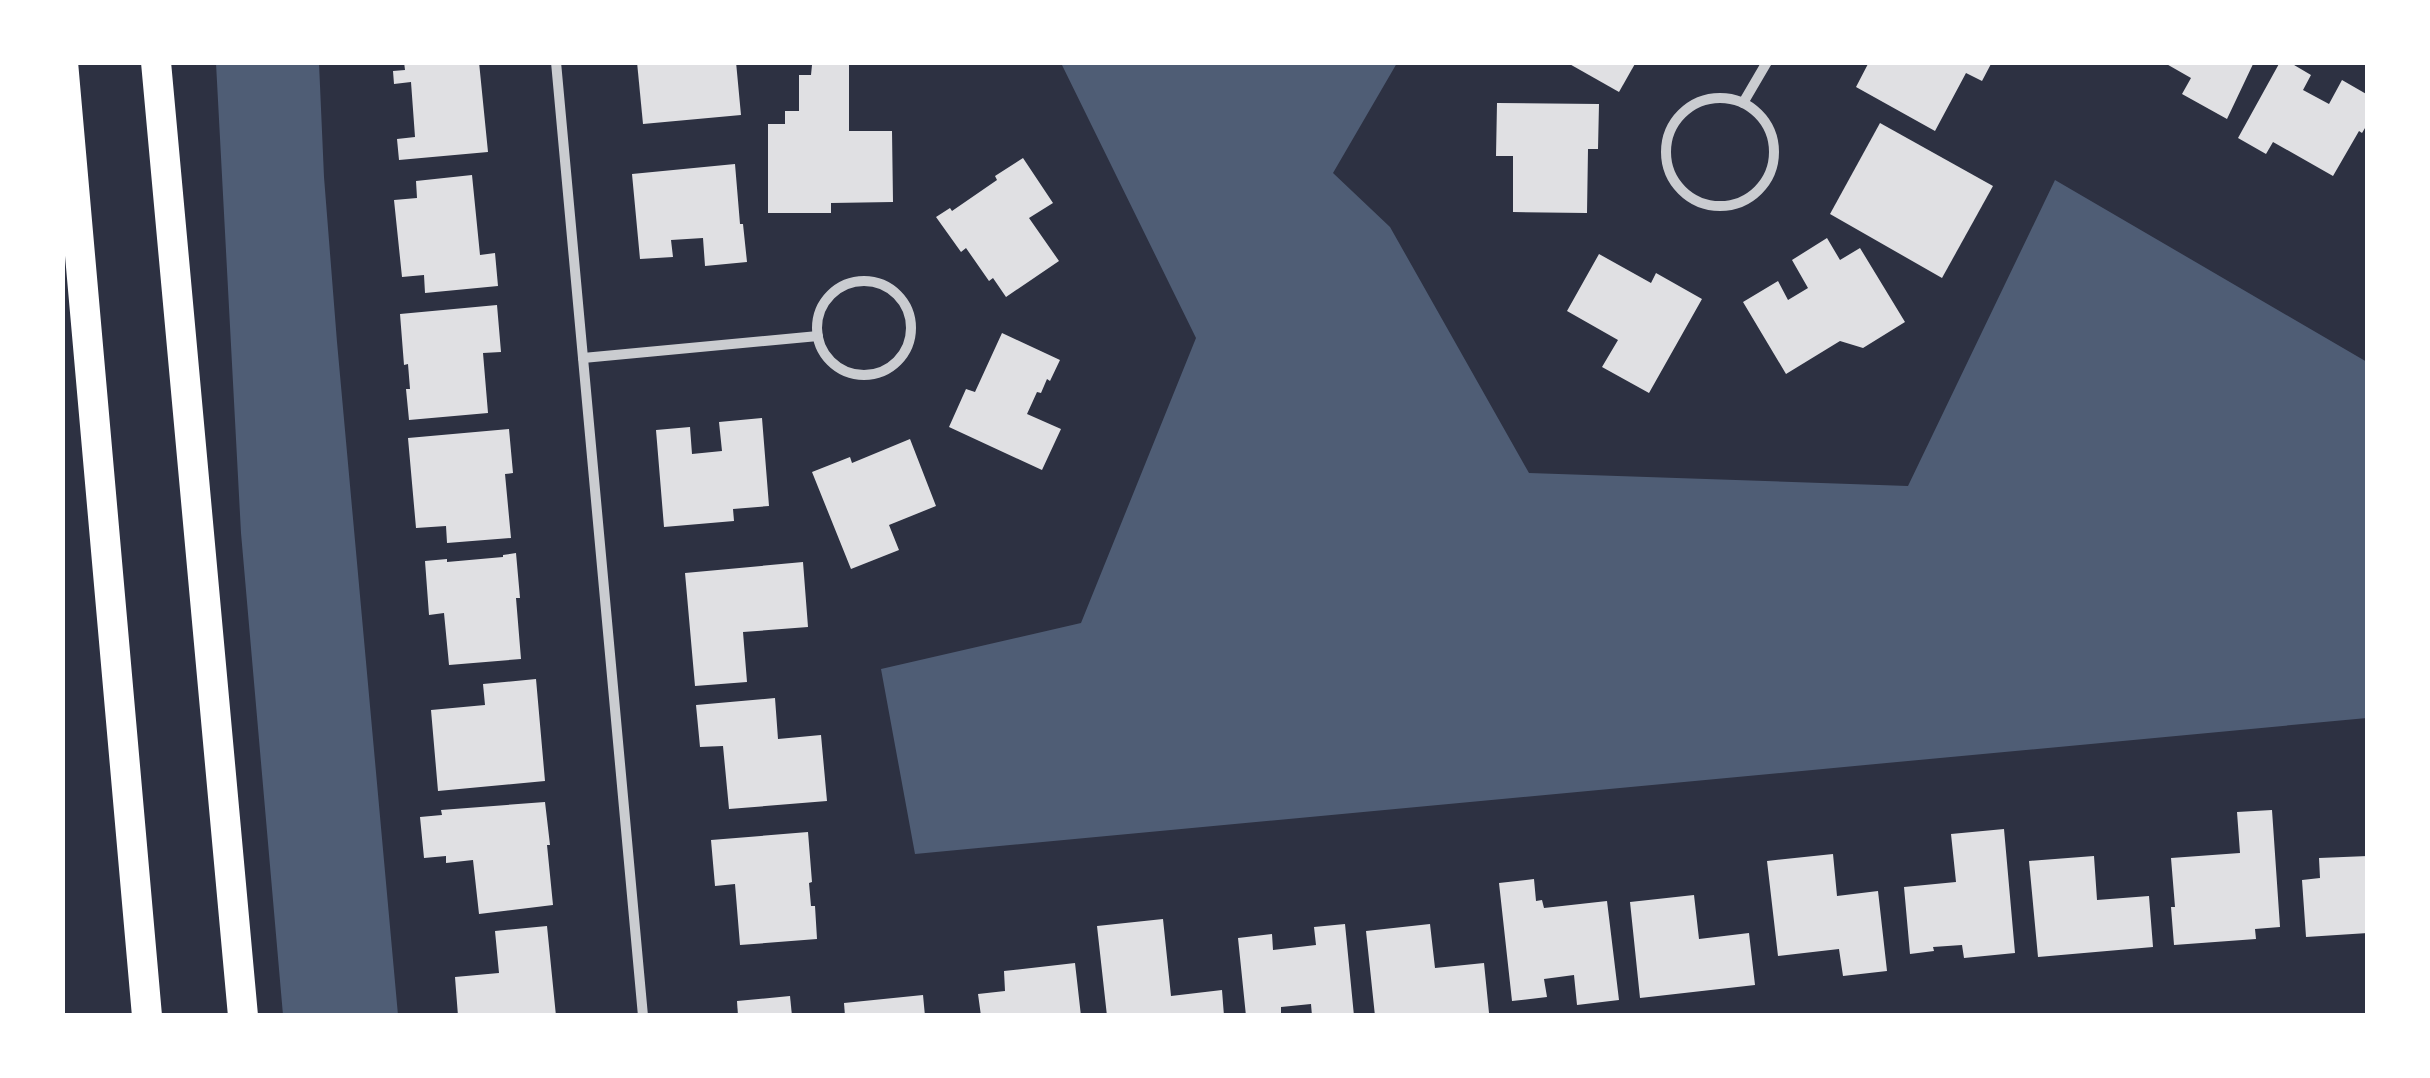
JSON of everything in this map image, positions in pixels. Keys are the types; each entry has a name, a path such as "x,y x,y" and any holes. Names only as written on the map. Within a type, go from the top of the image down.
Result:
{"highway":[{"path":"63,62 146,1016"},
{"path":"156,62 243,1016"}],"street":[{"path":"556,62 643,1016"},
{"path":"1743,104 1767,62"},
{"path":"1727,98 1743,104 1757,113 1773,142 1774,159 1768,176 1759,190 1730,206 1696,201 1682,192 1666,162 1671,129 1694,104 1727,98"},
{"path":"864,280 894,291 910,319 905,351 882,371 869,375 841,369 822,349 818,336 818,319 834,291 864,280"},
{"path":"583,358 818,336"}],"water":[{"path":"216,63 319,63 337,342 398,1015 283,1015 241,533"},
{"path":"1061,63 1397,63 1333,173 1390,227 1529,473 1908,486 2055,180 2367,362 2367,718 915,854 881,669 1081,623 1196,338"}],"building":[{"path":"404,62 479,62 488,152 399,160 397,139 415,137 411,82 394,84 393,71 405,70"},
{"path":"637,62 736,62 741,115 643,124"},
{"path":"1566,62 1636,62 1619,92"},
{"path":"1869,62 1992,62 1982,81 1966,73 1935,131 1856,87"},
{"path":"2163,62 2254,62 2227,119 2182,94 2191,78"},
{"path":"2280,62 2289,62 2311,75 2303,90 2329,104 2342,80 2368,95 2368,123 2362,133 2359,131 2333,176 2273,142 2266,154 2238,138"},
{"path":"849,64 849,131 892,131 893,202 831,203 831,213 768,213 768,124 785,124 785,111 799,111 799,75 811,75 812,65"},
{"path":"1497,103 1599,104 1598,149 1588,149 1587,213 1513,212 1513,156 1496,156"},
{"path":"1880,123 1993,186 1942,278 1830,214"},
{"path":"1023,158 1053,203 1029,218 1059,261 1006,297 993,278 989,281 966,248 961,252 936,217 950,208 952,211"},
{"path":"735,164 747,262 705,266 703,238 671,240 673,257 640,259 632,174"},
{"path":"472,175 480,255 495,253 498,286 425,293 424,275 402,277 394,200 417,198 416,181"},
{"path":"1827,238 1840,260 1860,248 1905,322 1863,348 1840,341 1786,374 1743,302 1778,281 1788,300 1808,288 1792,260"},
{"path":"1599,254 1651,283 1656,273 1702,299 1649,393 1602,367 1618,340 1567,311"},
{"path":"497,305 501,352 483,353 488,413 409,420 408,364 404,365 400,314"},
{"path":"1002,333 1060,360 1027,414 1061,429 1042,470 949,427 966,389 975,392"},
{"path":"762,418 769,506 733,509 734,521 664,527 656,430 690,427 692,454 722,451 719,422"},
{"path":"509,429 513,473 505,474 511,538 447,543 446,526 416,528 408,438"},
{"path":"910,439 936,506 889,525 899,550 851,569 812,472 850,457 852,463"},
{"path":"516,553 521,659 449,665 444,613 429,615 425,561"},
{"path":"803,562 808,627 743,632 747,682 695,686 685,573"},
{"path":"536,679 545,781 438,791 431,710 485,705 483,684"},
{"path":"775,698 778,739 821,735 827,801 729,809 723,746 700,747 696,705"},
{"path":"545,802 553,905 479,914 473,860 446,863 446,856 424,858 420,817 442,815 441,810"},
{"path":"2272,810 2280,927 2255,929 2256,939 2174,945 2171,858 2240,853 2237,812"},
{"path":"2004,829 2015,953 1964,958 1962,945 1910,954 1904,887 1956,882 1951,834"},
{"path":"808,832 812,882 809,883 817,939 740,945 735,884 715,886 711,840"},
{"path":"1833,854 1837,896 1878,891 1887,971 1843,976 1839,949 1778,956 1767,861"},
{"path":"2094,856 2097,900 2149,896 2153,947 2038,957 2029,861"},
{"path":"2368,856 2368,933 2306,937 2302,880 2320,878 2319,858"},
{"path":"1534,879 1536,901 1542,900 1544,908 1607,901 1619,1000 1577,1005 1574,975 1544,979 1547,997 1512,1001 1499,883"},
{"path":"1694,895 1699,939 1749,933 1755,985 1640,998 1630,902"},
{"path":"1163,919 1171,996 1222,990 1224,1016 1107,1016 1097,926"},
{"path":"1345,924 1354,1016 1312,1016 1311,1004 1281,1007 1281,1016 1246,1016 1238,938 1272,934 1273,950 1316,945 1314,927"},
{"path":"1430,924 1435,968 1484,963 1489,1013 1375,1016 1366,931"},
{"path":"547,926 556,1016 458,1016 455,977 499,973 495,931"},
{"path":"1075,963 1081,1016 981,1016 978,994 1005,991 1004,971"},
{"path":"923,995 925,1016 845,1016 844,1003"},
{"path":"790,996 792,1016 738,1016 737,1001"}]}
